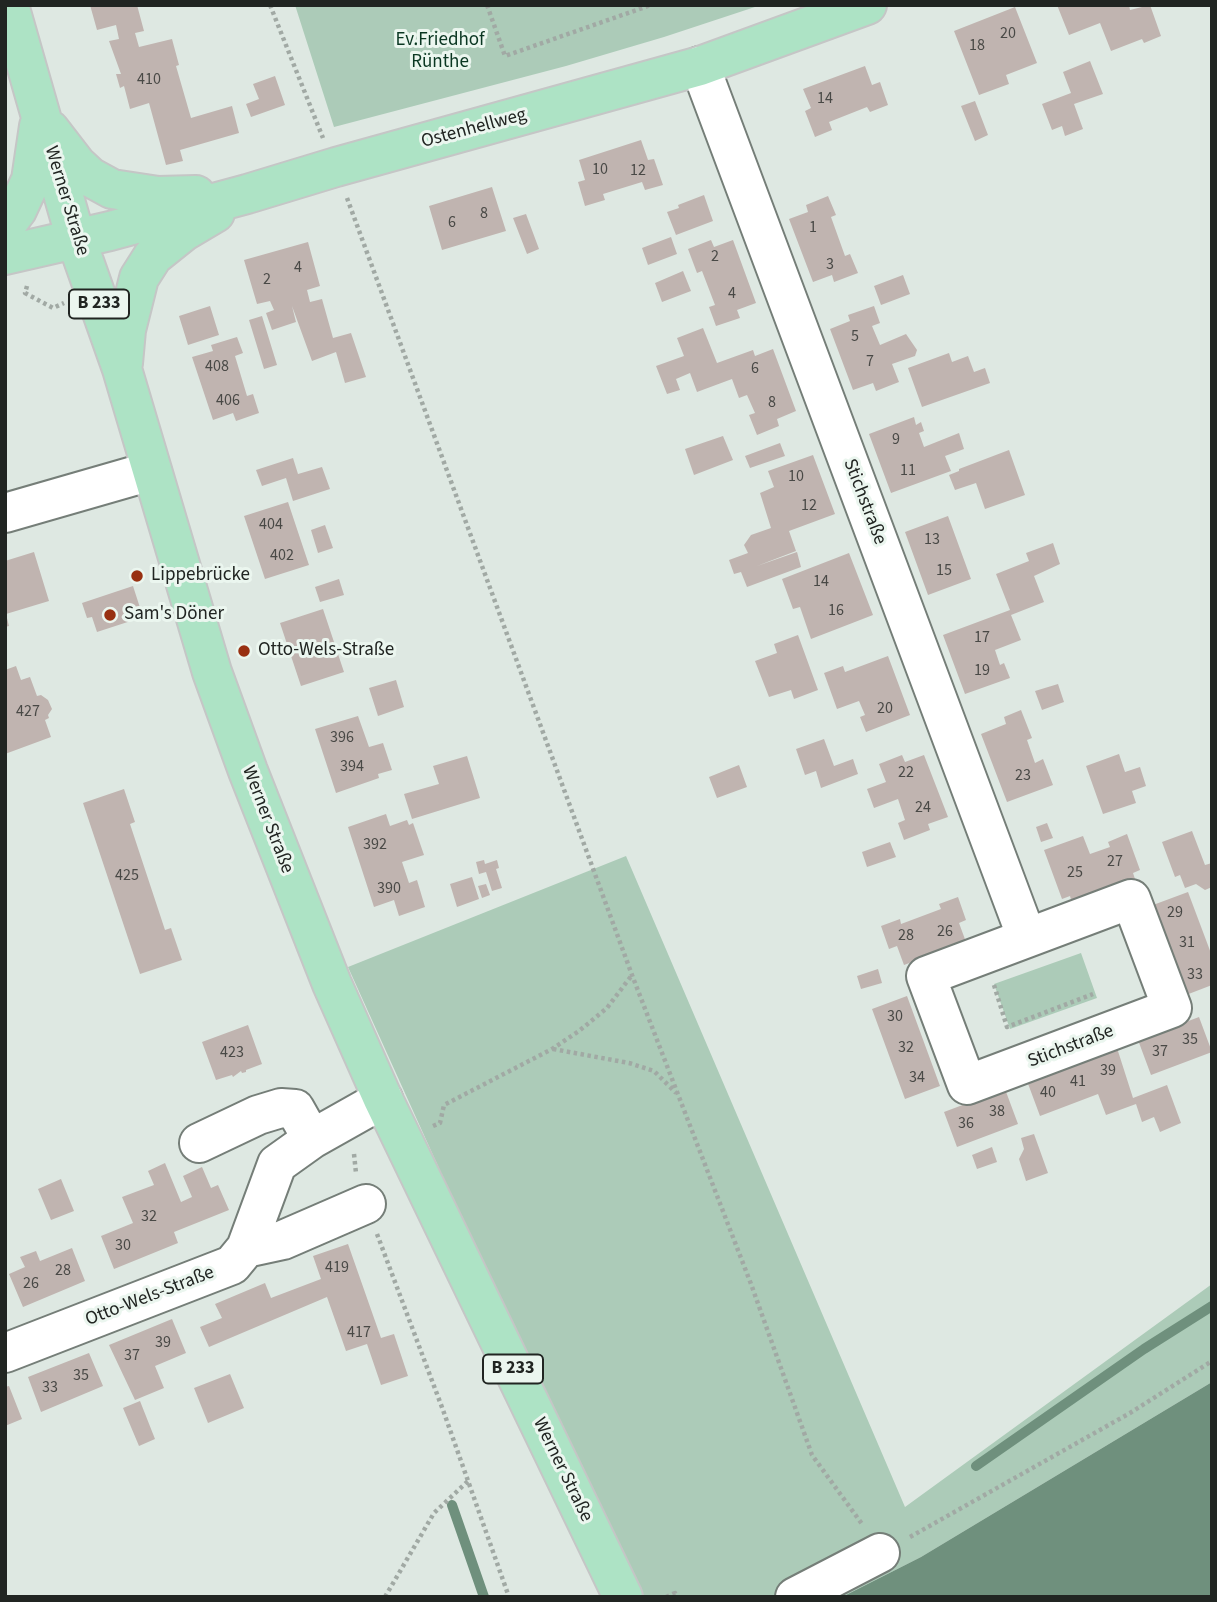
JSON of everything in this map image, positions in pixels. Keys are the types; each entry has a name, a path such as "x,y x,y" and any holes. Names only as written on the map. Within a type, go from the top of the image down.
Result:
{"main road":[{"name":"Werner Straße","path":"9,5 76,239 122,369 212,672 247,771 332,984 402,1142 623,1597"},
{"name":"Ostenhellweg","path":"5,255 247,194 700,66 867,5"},
{"path":"40,117 77,165 90,177 112,189 158,196 247,194"},
{"path":"5,226 17,209 30,180 40,117"},
{"path":"122,369 126,330 135,292 139,278 153,256 183,232 247,194"}],"street":[{"name":"Stichstraße","path":"700,66 1018,941"},
{"path":"5,513 151,471"},
{"name":"Stichstraße","path":"1131,899 1172,1009 967,1085 926,976 1018,941 1131,899"},
{"path":"246,1248 277,1164 312,1139 383,1099"},
{"path":"199,1143 258,1115 281,1108 295,1110 312,1139"},
{"path":"246,1248 283,1240 366,1204"},
{"name":"Otto-Wels-Straße","path":"5,1353 232,1265 246,1248"},
{"path":"795,1597 873,1541"}],"path":[{"path":"270,5 336,167 632,975 751,1284 812,1455 873,1541 1130,1413 1212,1361"},
{"path":"486,5 505,56 652,5"},
{"path":"1018,941 994,988 1007,1027 1093,994"},
{"path":"402,1142 440,1123 444,1105 552,1049 607,1009 632,975"},
{"path":"552,1049 629,1062 654,1071 679,1096"},
{"path":"353,1142 356,1175 509,1597"},
{"path":"384,1597 434,1513 468,1481"},
{"path":"666,1597 675,1593 676,1597"}],"green space":[{"name":"Ev.Friedhof Rünthe","path":"295,5 761,5 566,66 334,127"},
{"path":"626,856 905,1507 1212,1284 1212,1382 921,1557 842,1597 605,1597 560,1436 348,967"},
{"path":"1081,953 1097,998 1010,1029 994,984"}],"shaded area":[{"path":"1212,1382 1212,1597 842,1597 921,1557"}],"building":[{"path":"90,5 137,5 144,31 135,33 139,47 172,39 179,65 176,66 191,118 232,106 239,133 180,150 183,161 166,165 149,103 130,109 124,86 120,88 116,74 121,74 109,41 119,39 116,25 97,30"},
{"path":"1057,5 1129,5 1130,10 1150,5 1161,36 1144,43 1142,39 1111,51 1100,23 1069,35"},
{"path":"1015,7 1037,63 1006,75 1009,84 979,95 954,31"},
{"path":"1090,61 1103,94 1074,104 1083,129 1065,136 1062,126 1052,130 1042,104 1071,93 1063,72"},
{"path":"865,66 872,85 880,82 888,105 870,112 867,107 829,122 832,130 815,137 805,111 811,108 803,89"},
{"path":"275,76 285,105 251,117 246,104 259,99 253,84"},
{"path":"975,101 988,135 975,141 961,106"},
{"path":"641,140 648,160 654,159 663,185 645,190 642,182 603,194 605,200 585,206 578,182 585,180 579,160"},
{"path":"492,187 506,231 442,250 429,206"},
{"path":"704,195 713,221 676,235 667,212"},
{"path":"828,196 836,215 831,217 845,256 850,254 858,273 834,282 832,275 813,282 789,219 808,212 806,205"},
{"path":"526,214 539,249 527,254 513,218"},
{"path":"671,237 677,254 648,265 642,248"},
{"path":"711,240 714,247 733,240 756,303 737,310 740,318 716,326 709,307 715,305 702,271 697,273 688,249"},
{"path":"308,242 320,286 307,290 310,302 322,299 333,338 351,333 366,377 345,383 336,352 312,361 292,306 296,322 272,330 266,313 274,310 270,301 257,304 244,260"},
{"path":"683,271 691,291 662,302 655,283"},
{"path":"903,275 910,294 881,305 874,286"},
{"path":"210,306 219,335 188,345 179,316"},
{"path":"874,306 880,323 872,326 880,345 906,334 917,350 915,356 892,364 899,382 876,391 873,383 853,390 830,329 850,321 848,315"},
{"path":"262,316 277,365 264,369 249,320"},
{"path":"703,328 717,363 753,350 755,356 773,349 796,411 777,419 779,426 757,435 749,415 755,413 747,395 739,398 732,379 697,392 690,373 676,379 680,390 667,394 656,366 684,356 677,338"},
{"path":"237,337 243,353 235,356 247,396 253,394 259,413 236,421 233,413 213,420 192,357 213,351 211,345"},
{"path":"949,353 952,362 968,356 974,372 985,368 990,383 922,407 908,368"},
{"path":"914,417 916,425 921,422 924,431 919,433 924,447 959,433 964,449 945,456 951,471 891,493 869,434"},
{"path":"723,436 733,460 694,475 685,449"},
{"path":"780,443 785,456 750,468 745,456"},
{"path":"1009,450 1025,495 985,509 976,483 955,490 949,475"},
{"path":"813,455 835,514 789,531 796,551 757,566 797,552 801,567 747,587 741,572 734,574 729,560 748,553 744,545 751,535 771,528 760,493 774,487 768,471"},
{"path":"293,458 298,474 322,467 330,489 293,501 286,478 262,486 256,470"},
{"path":"288,502 309,565 265,579 244,516"},
{"path":"948,516 971,579 928,595 905,532"},
{"path":"325,525 333,548 318,553 311,530"},
{"path":"1053,543 1060,564 1034,576 1044,602 1011,615 1021,640 995,650 1000,665 1004,663 1010,678 965,694 943,635 1010,610 996,574 1029,561 1026,553"},
{"path":"34,552 49,601 6,614 9,626 5,627 5,561"},
{"path":"849,553 873,615 811,639 800,607 793,609 782,579"},
{"path":"339,579 344,595 320,602 315,587"},
{"path":"133,586 143,617 97,632 92,617 87,618 82,603"},
{"path":"323,609 344,672 301,686 280,623"},
{"path":"798,635 818,690 794,699 791,690 769,697 755,661 777,653 774,644"},
{"path":"888,656 910,715 866,732 860,717 865,715 859,701 837,709 824,673 843,666 845,672"},
{"path":"16,666 21,680 30,677 37,696 41,695 48,700 52,709 49,718 45,720 51,737 5,754 5,670"},
{"path":"396,680 404,707 378,716 369,688"},
{"path":"1058,684 1064,702 1042,710 1035,691"},
{"path":"1021,710 1032,738 1027,740 1035,763 1043,759 1053,785 1007,802 981,734 1006,724 1004,717"},
{"path":"358,716 369,747 383,743 392,770 378,774 379,778 336,793 315,729"},
{"path":"824,739 834,766 853,759 858,774 821,788 816,771 805,775 796,749"},
{"path":"1119,754 1125,772 1140,767 1146,786 1132,791 1136,803 1103,814 1086,766"},
{"path":"902,755 905,762 924,755 948,817 928,824 930,830 904,840 898,823 905,820 898,799 874,808 867,789 886,782 879,764"},
{"path":"467,756 480,798 412,819 404,794 439,784 433,766"},
{"path":"739,765 747,787 717,798 709,777"},
{"path":"124,789 135,822 130,824 165,930 171,928 182,960 140,974 83,803"},
{"path":"386,814 390,826 407,820 409,825 413,823 424,855 402,862 409,883 417,880 425,907 399,916 394,900 374,907 348,827"},
{"path":"1047,823 1053,838 1041,842 1036,827"},
{"path":"1192,831 1205,865 1212,863 1212,887 1205,890 1196,884 1185,888 1180,875 1175,877 1162,842"},
{"path":"1127,834 1140,870 1133,873 1135,879 1072,903 1070,896 1062,899 1044,850 1083,836 1090,854 1110,847 1108,842"},
{"path":"890,842 896,857 867,867 862,852"},
{"path":"484,860 485,864 497,860 499,868 496,869 502,888 492,891 486,872 479,874 476,862"},
{"path":"472,877 479,899 457,907 450,884"},
{"path":"486,884 490,895 482,898 478,886"},
{"path":"1188,892 1212,956 1212,985 1186,995 1153,905"},
{"path":"958,897 966,920 959,923 966,942 904,965 897,946 889,949 881,926 900,919 901,924 941,909 939,904"},
{"path":"878,969 882,983 861,989 857,976"},
{"path":"907,996 940,1086 905,1099 872,1009"},
{"path":"1199,1017 1212,1052 1151,1075 1138,1040"},
{"path":"248,1025 262,1064 246,1072 241,1071 233,1077 232,1075 216,1080 202,1042"},
{"path":"1117,1048 1133,1098 1167,1085 1181,1123 1160,1132 1154,1117 1142,1122 1136,1104 1106,1115 1098,1094 1040,1116 1027,1081"},
{"path":"1005,1089 1018,1124 957,1147 944,1112"},
{"path":"1034,1134 1048,1173 1026,1181 1019,1159 1024,1149 1021,1138"},
{"path":"992,1147 997,1162 977,1169 972,1155"},
{"path":"165,1163 181,1202 192,1197 183,1176 202,1167 211,1188 218,1185 229,1210 174,1232 178,1243 114,1269 101,1236 133,1223 122,1197 154,1185 148,1171"},
{"path":"61,1179 74,1211 51,1220 38,1189"},
{"path":"348,1244 381,1338 394,1334 408,1376 381,1385 367,1344 346,1351 327,1297 209,1347 200,1327 222,1318 215,1304 265,1283 271,1298 321,1279 313,1256"},
{"path":"72,1248 85,1281 23,1307 9,1274 25,1267 20,1257 36,1251 40,1261"},
{"path":"172,1319 186,1353 155,1366 164,1388 135,1400 109,1345"},
{"path":"89,1353 103,1386 41,1412 28,1377"},
{"path":"230,1374 244,1408 208,1423 194,1388"},
{"path":"9,1386 22,1419 5,1426 5,1387"},
{"path":"140,1401 155,1439 139,1446 123,1408"}],"waterway":[{"path":"976,1466 1144,1349 1212,1306"},
{"path":"452,1505 484,1597"}],"place":[{"name":"Lippebrücke","path":"137,576"},
{"name":"Sam's Döner","path":"110,615"},
{"name":"Otto-Wels-Straße","path":"244,651"}]}
